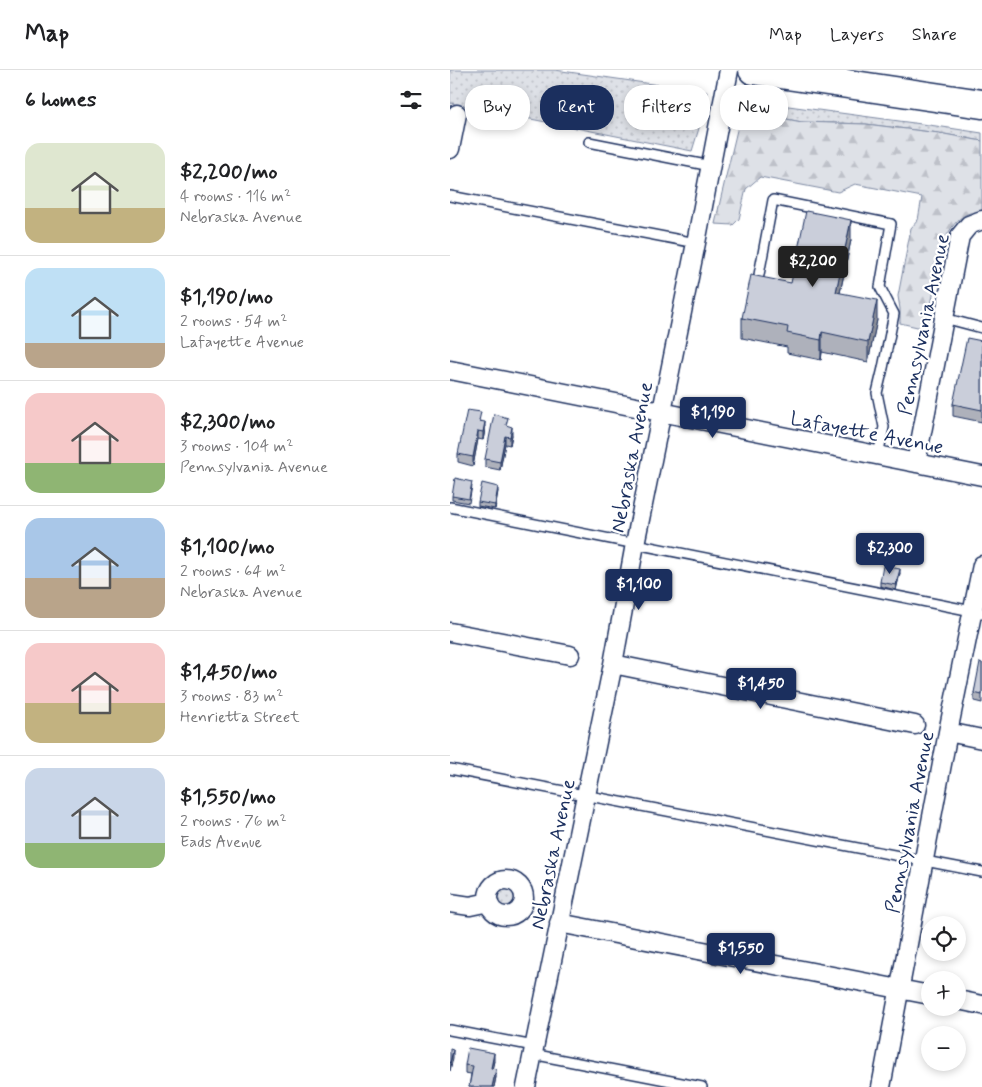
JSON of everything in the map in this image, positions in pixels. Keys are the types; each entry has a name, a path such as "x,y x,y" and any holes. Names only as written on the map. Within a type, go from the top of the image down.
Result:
{"highway":[{"path":"753,70 982,104"}],"street":[{"name":"Nebraska Avenue","path":"526,1087 613,664 729,70"},
{"path":"450,149 457,114"},
{"name":"Pennsylvania Avenue","path":"916,463 960,236 976,222"},
{"name":"Lafayette Avenue","path":"450,370 982,476"},
{"name":"Pennsylvania Avenue","path":"881,1087 948,732 977,612 982,565"},
{"path":"450,632 570,655"},
{"path":"613,664 915,725"},
{"path":"948,732 982,739"},
{"path":"450,903 470,906 489,902"},
{"path":"559,923 921,993"},
{"path":"966,1002 982,1005"}],"lane":[{"path":"589,142 711,166"},
{"path":"450,196 696,244"},
{"path":"758,280 773,200 891,224 880,287 894,314 877,393 884,427 878,456"},
{"path":"944,318 982,328"},
{"path":"450,507 977,612"},
{"path":"450,769 982,872"},
{"path":"450,1030 702,1087"}],"green space":[{"path":"450,70 555,70 659,85 624,85 624,130 698,130 692,151 586,130 614,130 614,85 540,85 540,121 530,119 530,85 465,85 465,106 450,103"},
{"path":"788,106 982,133 982,141 939,133 866,124 802,122 788,119"},
{"path":"788,119 802,122 866,124 939,133 982,141 982,212 965,215 954,224 946,237 926,329 900,323 898,296 911,228 918,220 922,197 855,184 838,192 760,177 746,189 739,219 733,225 715,224 737,130 788,130"},
{"path":"507,885 515,889 519,897 515,905 507,909 499,905 495,897 499,889"}],"building":[{"path":"806,211 851,220 836,292 877,300 868,342 822,332 821,340 787,333 788,327 742,318 751,275 791,283"},
{"path":"967,338 982,341 982,410 953,404"},
{"path":"467,410 481,412 479,421 485,422 483,432 478,431 473,457 458,454"},
{"path":"494,414 508,418 506,425 512,427 510,437 505,436 500,462 485,459"},
{"path":"455,478 472,482 469,499 452,496"},
{"path":"482,483 498,487 495,505 478,502"},
{"path":"883,566 900,569 896,585 880,582"},
{"path":"980,662 982,663 982,695 974,693"},
{"path":"468,1048 494,1053 491,1068 496,1069 492,1087 469,1087 473,1066 465,1065"},
{"path":"450,1049 453,1050 450,1063"}]}
